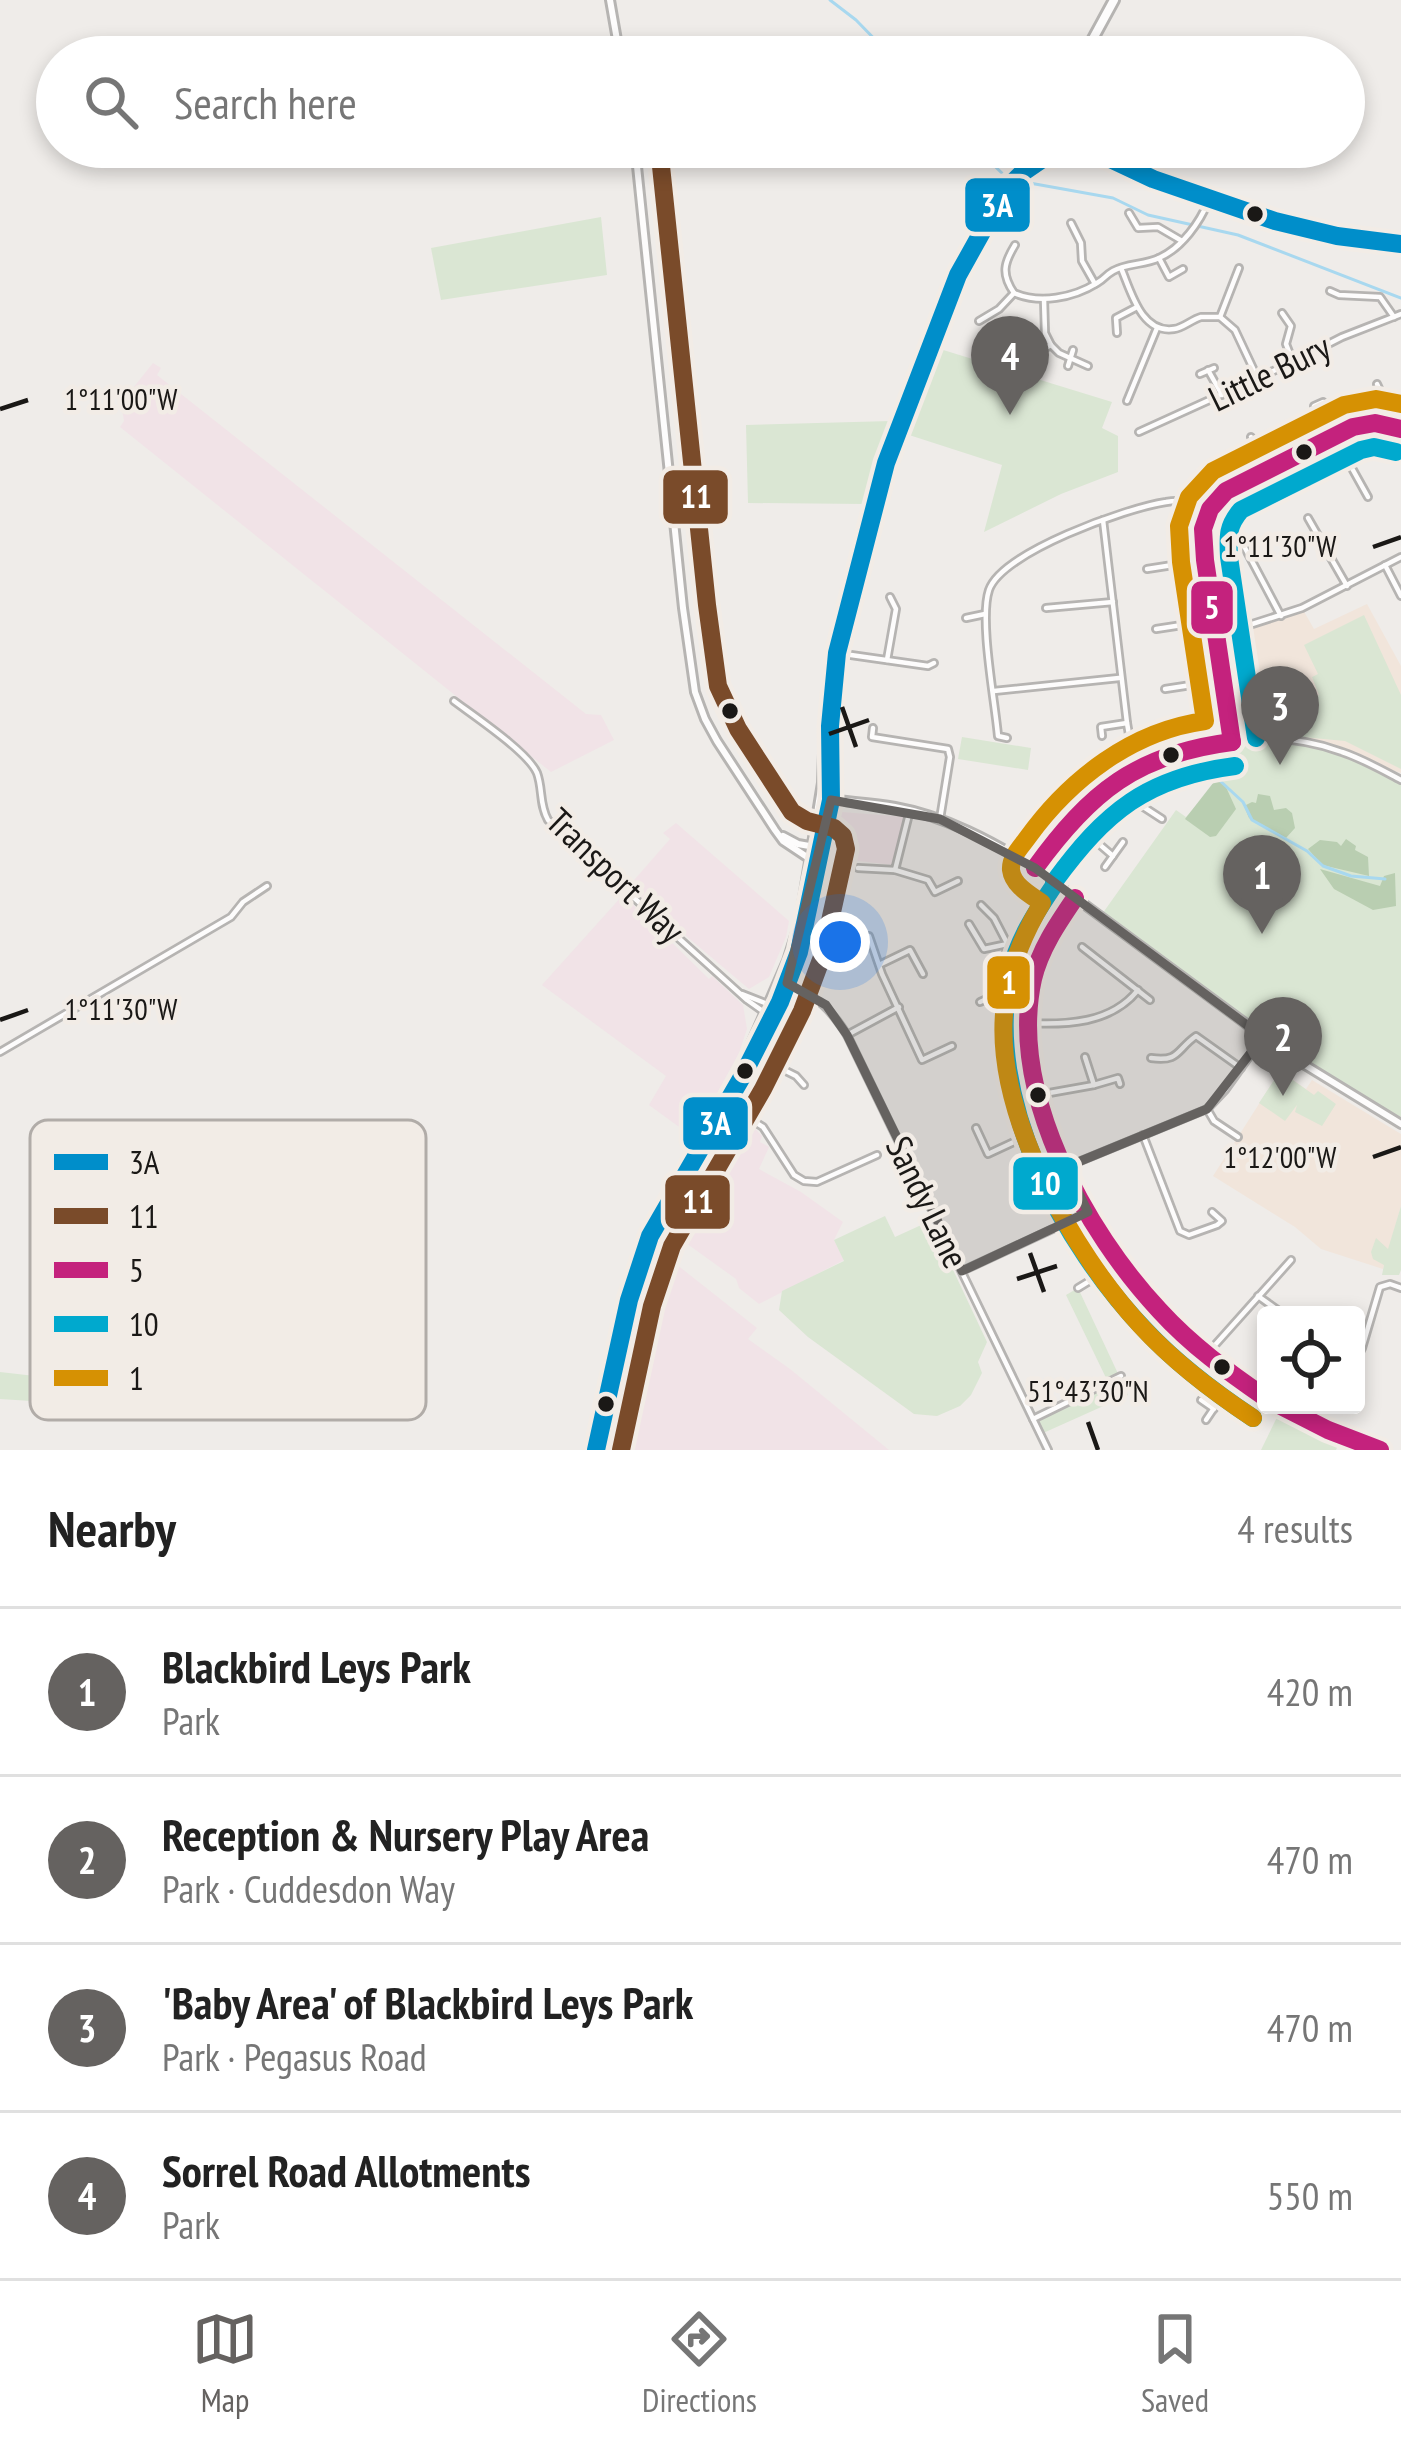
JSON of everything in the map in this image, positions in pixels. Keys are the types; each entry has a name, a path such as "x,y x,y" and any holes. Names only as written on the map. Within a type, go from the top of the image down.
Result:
{"main road":[{"path":"1095,36 1114,0"},
{"path":"596,1450 629,1300 650,1236 752,1053 802,938 826,799 837,653 897,430 963,265 1024,168"},
{"path":"1016,176 1028,168"},
{"path":"769,1013 769,1002 783,982"}],"street":[{"path":"610,0 616,36"},
{"path":"637,168 694,692 717,742 775,830 783,841 815,860"},
{"path":"1126,168 1209,200 1314,232 1401,244"},
{"path":"1015,245 1004,266 1014,293 1044,299 1070,296 1121,268 1159,258 1197,224 1209,200"},
{"path":"1129,212 1138,228 1158,227 1183,240"},
{"path":"1071,224 1095,284"},
{"path":"1159,258 1168,277 1183,269"},
{"path":"1121,268 1137,307 1157,328 1175,329 1201,317 1220,317 1235,331 1258,379"},
{"path":"1220,317 1239,268"},
{"path":"1330,291 1380,297 1398,315"},
{"path":"979,321 1014,293"},
{"path":"1044,299 1045,333 1051,346 1068,362 1088,366"},
{"path":"1117,333 1116,318 1137,307"},
{"path":"1282,313 1292,326 1286,344 1294,362"},
{"name":"Little Bury","path":"1139,432 1398,315"},
{"path":"1127,401 1157,328"},
{"path":"1018,351 1033,355 1051,346"},
{"path":"1068,362 1073,350"},
{"path":"1207,370 1222,395"},
{"path":"1377,384 1389,410 1388,424"},
{"path":"1314,406 1323,402 1368,497"},
{"path":"1232,742 1205,560 1204,529 1210,509 1226,491 1337,435 1364,424 1401,429"},
{"path":"1251,437 1268,469"},
{"path":"1006,738 998,736 985,614 990,584 1003,569 1059,538 1168,501 1193,501 1210,509"},
{"path":"1308,518 1347,586"},
{"path":"1103,520 1127,723 1132,752 1141,768"},
{"path":"1246,543 1282,616"},
{"path":"1218,635 1282,616 1401,557"},
{"path":"1147,569 1205,560"},
{"path":"1384,566 1401,596"},
{"path":"887,660 896,609 890,597"},
{"path":"1046,608 1113,602"},
{"path":"966,619 985,614"},
{"path":"1156,629 1215,620"},
{"path":"837,653 934,663"},
{"path":"994,691 1121,677"},
{"path":"980,681 992,679"},
{"path":"1165,689 1224,680"},
{"name":"Transport Way","path":"454,701 528,759 538,777 541,807 548,820 769,1013"},
{"path":"1102,736 1101,727 1127,723"},
{"path":"873,728 872,736 951,748 940,819"},
{"path":"1035,868 1083,806 1122,778 1190,748 1232,742 1314,744 1401,780"},
{"path":"1122,778 1142,806 1159,814"},
{"path":"826,799 910,810 994,843 1263,1036 1401,1124"},
{"path":"895,870 910,810"},
{"path":"1071,820 1113,856"},
{"path":"775,830 798,844 817,847"},
{"path":"1105,867 1123,842"},
{"path":"858,868 895,870 928,880 934,892 958,881"},
{"path":"0,1052 231,917 267,886"},
{"path":"1075,898 1044,947 1032,981 1027,1023 1028,1054 1048,1126 1088,1212 1149,1300 1207,1354 1257,1391"},
{"path":"980,1003 995,995 1008,945 981,905"},
{"path":"970,924 984,950 1026,940 1044,947"},
{"path":"844,943 867,934 922,1060 952,1046"},
{"path":"1082,947 1150,1000"},
{"path":"880,964 910,950 923,974"},
{"name":"Sandy Lane","path":"783,982 826,1005 847,1036 1048,1450"},
{"path":"1027,1023 1075,1024 1127,1004 1138,990"},
{"name":"Transport Way","path":"742,994 769,1002"},
{"path":"847,1036 899,1007"},
{"path":"1151,1058 1176,1057 1191,1038 1199,1036 1241,1068"},
{"path":"1066,1167 1207,1109 1263,1036"},
{"path":"752,1053 796,1076 803,1085"},
{"path":"1084,1057 1094,1085"},
{"path":"1038,1095 1118,1078 1120,1084"},
{"path":"727,1100 763,1127 794,1174 804,1180 817,1182 877,1155"},
{"path":"1207,1109 1214,1121 1238,1137"},
{"path":"976,1128 988,1154 1048,1126"},
{"path":"1143,1135 1180,1231 1189,1235 1224,1223 1213,1212"},
{"path":"962,1271 1088,1212"},
{"path":"1207,1354 1291,1259"},
{"path":"1078,1288 1120,1263"},
{"path":"1365,1340 1380,1287 1390,1283 1401,1288"},
{"path":"1258,1297 1272,1306"},
{"path":"1033,1419 1121,1376"},
{"path":"1206,1420 1235,1377"},
{"path":"1201,1400 1214,1409"},
{"path":"1296,1414 1344,1439 1380,1450"}],"highlighted area":[{"path":"831,800 940,819 1035,868 1263,1037 1207,1109 1066,1167 1088,1212 962,1271 847,1035 826,1005 787,983"}],"shaded area":[{"path":"153,363 161,368 157,375 586,714 601,715 614,740 551,772 120,427 124,421 121,403"},
{"path":"1367,604 1401,666 1401,773 1369,763 1232,742 1224,680 1228,639 1302,608 1314,629"},
{"path":"842,812 907,817 893,865 833,858"},
{"path":"676,823 789,921 769,977 749,989 628,887 670,839 663,833"},
{"path":"623,895 709,979 712,976 743,1005 747,1029 739,1053 693,1137 649,1105 666,1076 542,985"},
{"path":"1280,1071 1306,1089 1312,1080 1401,1134 1401,1206 1383,1269 1321,1249 1295,1227 1213,1176"},
{"path":"732,1109 769,1147 759,1169 843,1222 834,1240 844,1260 759,1304 739,1288 736,1279 670,1227 681,1197"},
{"path":"657,1249 757,1328 748,1339 889,1450 606,1450 632,1327 643,1331 664,1291 647,1279"}],"green space":[{"path":"601,217 607,275 441,300 431,248"},
{"path":"940,349 1112,402 1102,428 1118,436 1118,472 984,532 1002,465 906,434"},
{"path":"891,421 865,504 748,503 746,425"},
{"path":"1364,615 1401,695 1401,769 1345,741 1250,732 1238,711 1254,702 1265,722 1319,695 1312,677 1318,674 1304,645"},
{"path":"962,737 1031,748 1028,770 958,759"},
{"path":"1281,741 1330,750 1401,780 1401,1117 1283,1051 1100,917 1176,810 1186,817 1233,764 1229,742"},
{"path":"1217,778 1236,809 1216,836 1210,837 1185,819"},
{"path":"1258,794 1270,796 1274,810 1286,808 1292,813 1295,828 1286,838 1249,818 1244,806 1256,803"},
{"path":"1346,839 1368,857 1369,876 1322,865 1308,849 1320,840 1341,846"},
{"path":"1320,869 1380,886 1384,876 1395,873 1396,906 1373,910 1334,889"},
{"path":"1280,1071 1336,1104 1322,1126 1295,1112 1297,1105 1285,1121 1259,1103"},
{"path":"1401,1206 1401,1270 1399,1275 1382,1275 1384,1265 1371,1252 1376,1238 1388,1249"},
{"path":"885,1216 895,1237 930,1221 987,1342 978,1362 982,1373 971,1395 937,1416 914,1414 808,1337 779,1310 782,1291 844,1261 834,1240"},
{"path":"1078,1288 1128,1395 1041,1434 1033,1419 1108,1382 1066,1295"},
{"path":"0,1372 30,1375 30,1401 0,1399"},
{"path":"1279,1414 1339,1443 1336,1450 1261,1450"}],"waterway":[{"path":"830,0 872,36"},
{"path":"997,168 1007,178"},
{"path":"1024,182 1113,198 1148,215 1238,235 1401,298"},
{"path":"1217,778 1243,802 1252,820 1307,851 1323,866 1351,876 1385,879"}],"transit line":[{"name":"11","path":"621,1450 652,1306 672,1246 763,1089 802,1011 822,957 846,849 843,836 834,828 792,812 738,729 718,686 661,168"},
{"name":"3A","path":"596,1450 629,1300 650,1236 742,1077 799,952 831,800 830,726 837,653 886,463 958,275 1006,189 1029,168"},
{"name":"3A","path":"1130,168 1275,221 1337,236 1401,244"},
{"name":"1","path":"1253,1418 1194,1375 1140,1325 1089,1260 1044,1181 1012,1096 1004,1014 1016,956 1042,903 1019,885 1011,865 1045,816 1083,777 1152,735 1205,721 1181,562 1179,526 1189,497 1213,471 1344,405 1376,399 1401,404"},
{"name":"5","path":"1232,742 1205,560 1203,529 1210,509 1226,491 1353,427 1375,423 1401,429"},
{"name":"10","path":"1256,738 1229,557 1233,521 1241,510 1361,450 1374,447 1396,452"},
{"name":"5","path":"1035,868 1076,818 1118,781 1169,756 1232,742"},
{"name":"10","path":"1054,882 1091,836 1131,802 1177,779 1235,766"},
{"name":"10","path":"1055,884 1034,916 1010,974 1005,1021 1008,1070 1019,1118 1059,1213 1115,1296 1171,1355 1253,1418"},
{"name":"5","path":"1075,898 1040,957 1033,979 1028,1022 1042,1113 1080,1201 1132,1278 1184,1335 1257,1392"},
{"name":"5","path":"1297,1414 1380,1450"}],"place":[{"name":"Sorrel Road Allotments","path":"1010,415"},
{"name":"'Baby Area' of Blackbird Leys Park","path":"1280,765"},
{"name":"Blackbird Leys Park","path":"1262,934"},
{"name":"Reception & Nursery Play Area","path":"1283,1096"}]}
